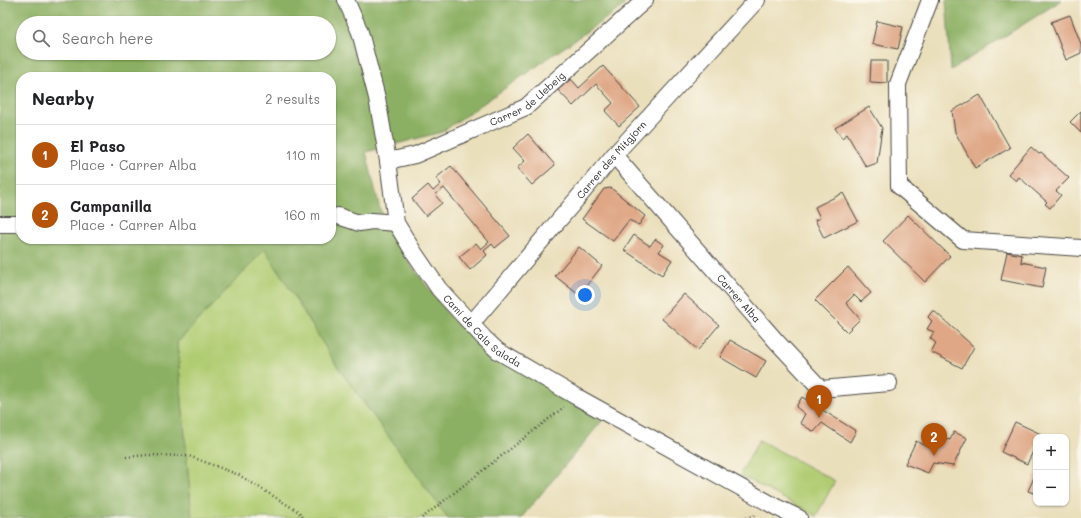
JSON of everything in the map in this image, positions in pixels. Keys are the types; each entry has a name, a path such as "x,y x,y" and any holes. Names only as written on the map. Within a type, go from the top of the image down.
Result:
{"street":[{"name":"Camí de Cala Salada","path":"346,0 360,32 377,98 388,162 396,223 439,289 498,351 577,397 778,508 799,518"},
{"name":"Carrer des Mitgjorn","path":"471,324 614,155 757,0"},
{"path":"930,0 898,84 899,186 963,240 1081,248"},
{"name":"Carrer de Llebeig","path":"388,162 415,155 526,107 641,1"},
{"name":"Carrer Alba","path":"614,155 821,389 889,383"},
{"path":"336,217 359,223 372,221 396,223"},
{"path":"0,224 16,224"}],"path":[{"path":"422,518 577,397"},
{"path":"126,457 147,455 190,456 239,475 299,512 302,518"}],"green space":[{"path":"0,0 621,0 625,5 442,132 366,152 380,209 403,254 452,320 602,421 521,518 448,518 337,366 265,249 177,343 192,518 0,518"},
{"path":"946,0 1062,0 951,70"},
{"path":"265,248 337,366 448,518 192,518 177,343"},
{"path":"759,440 835,481 816,516 740,475"}],"building":[{"path":"1070,15 1081,44 1081,53 1066,60 1051,22"},
{"path":"877,21 903,27 898,49 872,44"},
{"path":"871,61 887,61 887,83 870,82"},
{"path":"603,66 640,107 619,126 605,111 613,103 596,84 573,106 558,90 571,79 579,88"},
{"path":"980,95 1010,148 975,168 955,132 952,111"},
{"path":"869,107 882,128 877,163 866,167 847,134 842,138 835,128"},
{"path":"1081,111 1081,133 1070,122"},
{"path":"528,134 555,165 532,185 517,168 525,161 513,148"},
{"path":"1031,147 1039,154 1041,153 1069,178 1056,191 1061,195 1050,208 1045,204 1047,202 1019,177 1016,181 1008,174"},
{"path":"451,166 510,236 495,248 492,244 484,251 487,255 470,270 459,257 476,243 481,249 489,242 444,188 435,195 442,203 426,216 412,199 428,185 433,191 441,184 436,178"},
{"path":"611,188 645,216 639,225 629,220 613,241 582,219 604,189"},
{"path":"843,193 858,221 824,238 815,220 820,218 815,207"},
{"path":"908,215 950,256 925,282 883,241"},
{"path":"634,235 650,246 655,239 664,245 659,252 672,260 662,275 624,250"},
{"path":"579,247 602,266 579,295 555,276"},
{"path":"1007,252 1022,255 1021,262 1046,267 1042,288 1001,280"},
{"path":"848,267 871,293 861,302 854,295 846,303 860,319 847,332 815,300"},
{"path":"684,294 719,325 698,350 662,319"},
{"path":"933,310 974,347 962,368 931,352 936,343 930,338 934,332 927,329 932,321 928,317"},
{"path":"730,340 766,361 756,378 720,357"},
{"path":"802,397 856,431 850,442 822,423 814,432 800,423 805,414 796,407"},
{"path":"1015,422 1041,434 1033,434 1033,451 1027,464 1001,452"},
{"path":"954,432 967,438 953,466 933,463 928,473 905,464 916,441 933,449 938,436 950,440"},
{"path":"1033,480 1033,493 1028,491"}],"place":[{"name":"El Paso","path":"819,418"},
{"name":"Campanilla","path":"934,456"}]}
